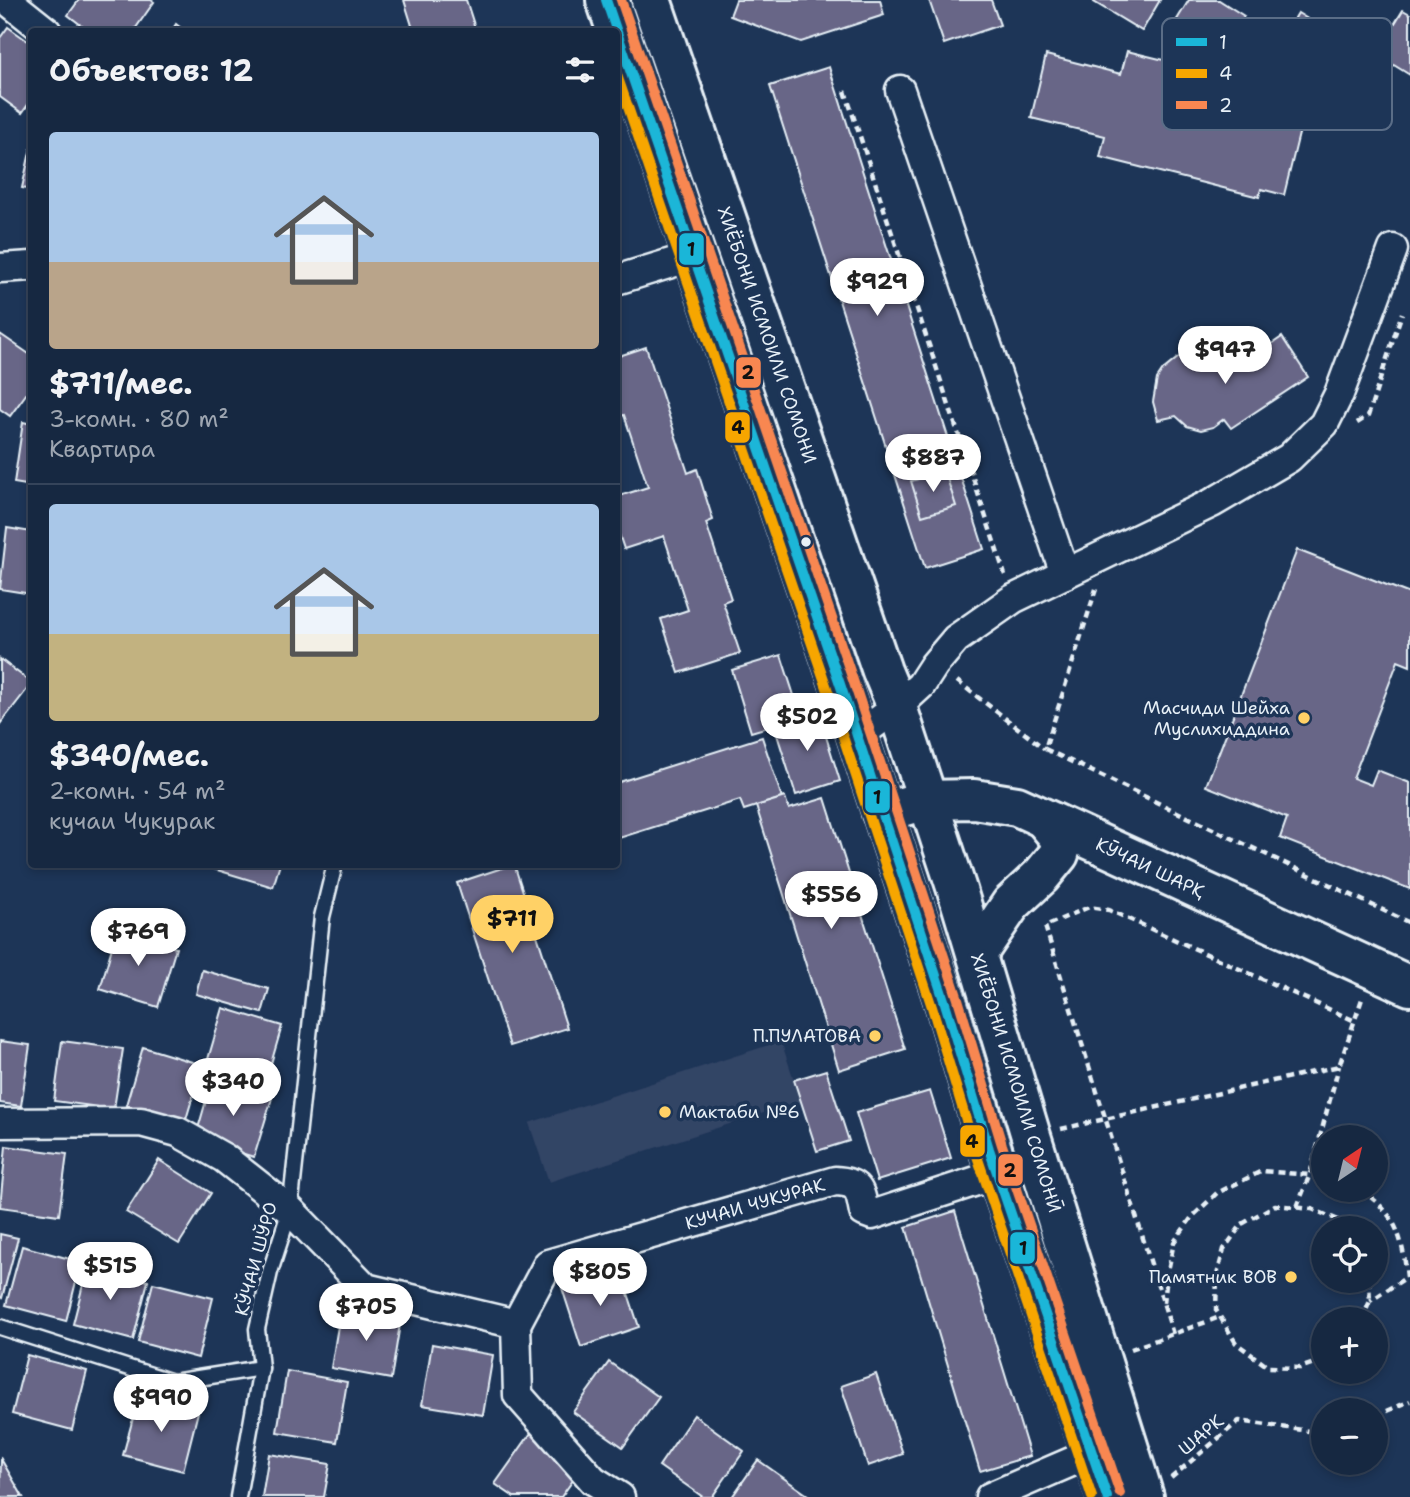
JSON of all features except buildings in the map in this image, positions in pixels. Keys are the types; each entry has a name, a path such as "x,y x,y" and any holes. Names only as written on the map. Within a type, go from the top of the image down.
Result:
{"main road":[{"path":"606,0 616,28"},
{"name":"ХИЁБОНИ ИСМОИЛИ СОМОНИ","path":"651,0 882,671"},
{"path":"620,41 858,736 998,1174 1107,1497"},
{"name":"ХИЁБОНИ ИСМОИЛИ СОМОНӢ","path":"882,671 897,707 977,954 1101,1360 1157,1489"},
{"name":"КӮЧАИ ШАРҚ","path":"882,813 926,800 974,799 1017,806 1410,986"},
{"path":"977,954 1011,904 1041,876 1059,854 1061,847 1058,836 1044,820"}],"street":[{"path":"7,0 42,28"},
{"path":"900,90 1065,574"},
{"path":"858,736 921,685 957,639 1013,599 1212,503 1289,457 1324,424 1339,394 1393,249"},
{"path":"620,279 694,256"},
{"path":"0,268 28,266"},
{"path":"0,1123 141,1122 178,1132 224,1158 290,1210 366,1288 516,1324 518,1395 587,1488 620,1497"},
{"name":"КУЧАИ ЧУКУРАК","path":"516,1324 548,1264 835,1181 849,1182 860,1191 864,1212 872,1215 998,1174"},
{"path":"989,1497 1092,1453"}],"lane":[{"name":"КЎЧАИ ШЎРО","path":"238,1497 261,1368 257,1329 270,1272 290,1210 322,917 334,868"},
{"path":"0,1327 173,1382 261,1368"}],"path":[{"path":"845,91 1013,599"},
{"path":"1356,424 1368,416 1406,301"},
{"path":"1045,749 1096,589 1107,584"},
{"path":"977,695 1045,749 1410,923"},
{"path":"1173,1334 1045,926 1089,907 1109,910 1355,1021"},
{"path":"1297,1207 1310,1174 1339,1066 1372,969"},
{"path":"1031,1136 1339,1066"},
{"path":"1164,1308 1174,1242 1192,1217 1217,1193 1262,1171 1310,1174"},
{"path":"1370,1301 1407,1277 1403,1240 1391,1219 1373,1202"},
{"path":"1311,1364 1300,1368 1268,1367 1236,1343 1216,1310 1217,1275 1224,1249 1242,1224 1275,1205 1312,1209 1329,1216"},
{"path":"1367,1307 1370,1293"},
{"path":"1101,1360 1220,1317"},
{"path":"1388,1411 1410,1401"},
{"name":"ШАРК","path":"1157,1489 1239,1421 1311,1431"}],"shaded area":[{"name":"Мактаби №6","path":"781,1041 801,1101 549,1182 529,1123"}],"transit line":[{"name":"1","path":"606,0 616,28"},
{"name":"2","path":"621,0 853,680 958,999 1002,1145 1120,1493"},
{"name":"1","path":"620,41 840,684 945,1003 989,1149 1107,1497"},
{"name":"4","path":"620,84 827,688 932,1007 976,1153 1092,1497"}],"place":[{"name":"Масчиди Шейха Муслихиддина","path":"1304,718"},
{"name":"П.ПУЛАТОВА","path":"875,1036"},
{"name":"Мактаби №6","path":"665,1112"},
{"name":"Памятник ВОВ","path":"1291,1277"}]}
